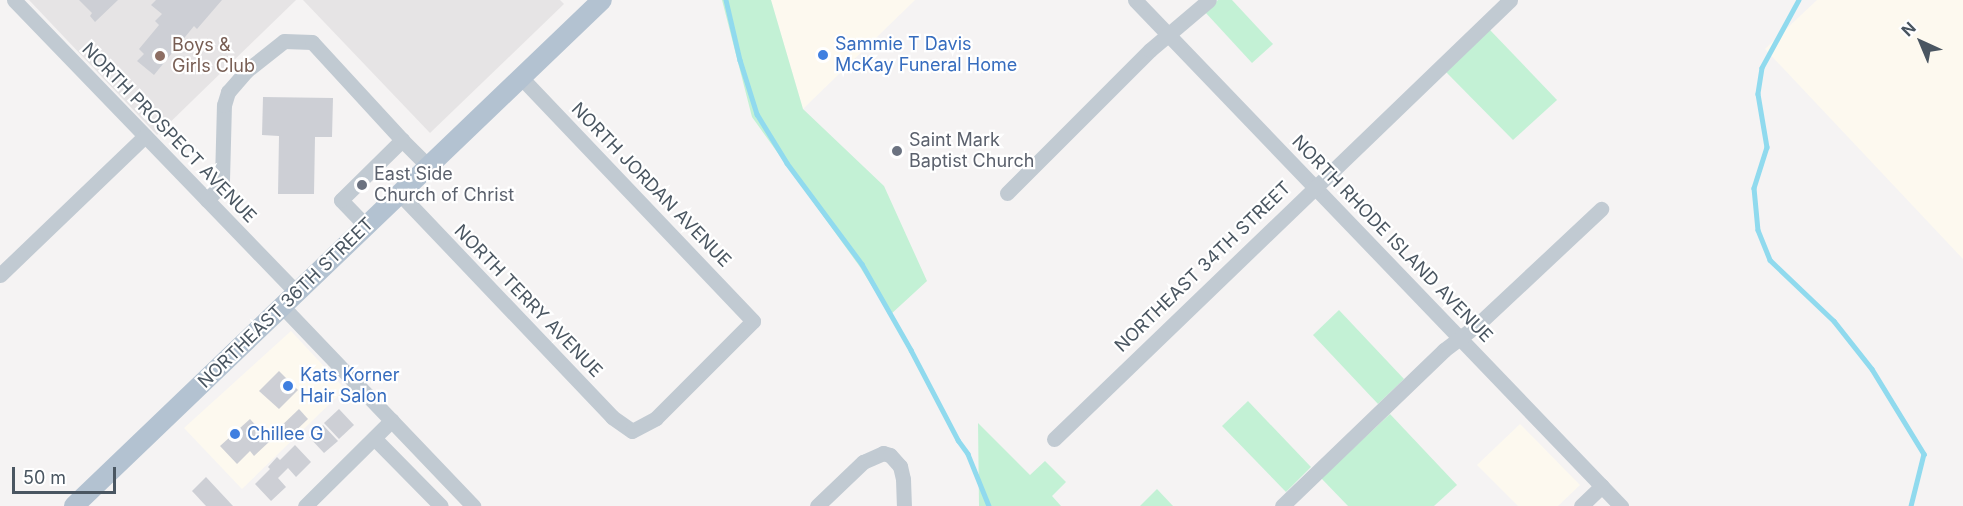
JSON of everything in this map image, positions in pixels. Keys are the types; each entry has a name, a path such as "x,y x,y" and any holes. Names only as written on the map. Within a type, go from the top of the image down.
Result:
{"main road":[{"name":"NORTHEAST 36TH STREET","path":"74,506 602,0"}],"street":[{"name":"NORTH PROSPECT AVENUE","path":"14,0 297,293"},
{"name":"NORTH RHODE ISLAND AVENUE","path":"1135,0 1621,506"},
{"path":"1006,193 1149,50 1209,0"},
{"name":"NORTHEAST 34TH STREET","path":"1054,439 1510,0"},
{"path":"207,200 222,180 225,105 228,92 246,71 284,41 312,42 428,166"},
{"name":"NORTH JORDAN AVENUE","path":"521,77 753,321 656,417 632,431"},
{"path":"0,275 146,136"},
{"path":"366,226 342,200 402,140"},
{"name":"NORTH TERRY AVENUE","path":"399,194 612,417 632,431"},
{"path":"1282,506 1460,338 1602,209"},
{"path":"282,306 473,506"},
{"path":"305,506 392,420"},
{"path":"374,438 436,504"},
{"path":"817,506 863,462 875,454 890,454 900,466 904,506"},
{"path":"1581,506 1602,486"}],"shaded area":[{"name":"Boys & Girls Club","path":"29,0 296,0 157,135"},
{"path":"303,0 560,0 564,4 430,133"},
{"name":"Sammie T Davis McKay Funeral Home","path":"771,0 915,0 803,109"},
{"path":"1817,0 1963,0 1963,259 1765,49"},
{"path":"291,331 345,389 242,489 184,428"},
{"path":"1520,424 1580,485 1558,506 1518,506 1477,465"}],"green space":[{"path":"722,0 771,0 803,109 884,186 927,281 890,315 860,267 752,117"},
{"path":"1218,0 1232,0 1273,44 1252,63 1205,12"},
{"path":"1490,30 1557,100 1513,140 1446,72"},
{"path":"1339,310 1404,379 1378,404 1313,335"},
{"path":"1248,401 1311,467 1286,492 1222,426"},
{"path":"1390,414 1457,485 1434,506 1348,506 1321,478"},
{"path":"978,423 1030,475 1045,461 1066,482 1052,496 1061,506 979,506"},
{"path":"1157,489 1173,506 1140,506"}],"building":[{"path":"79,0 118,0 95,22 90,16 92,13"},
{"path":"156,0 222,0 197,29 194,26 154,75 137,61 144,54 139,49 159,25 155,21 162,14 151,5"},
{"path":"263,97 333,98 332,137 315,137 314,194 278,194 279,136 262,135"},
{"path":"279,371 298,390 279,409 259,391"},
{"path":"299,409 308,419 286,440 277,430"},
{"path":"339,409 354,425 339,439 324,423"},
{"path":"250,419 270,441 254,456 250,451 237,464 220,446"},
{"path":"323,425 338,441 324,453 309,437"},
{"path":"295,445 311,462 296,477 288,468 278,478 286,487 271,501 255,484 270,469 268,467 277,457 280,460"},
{"path":"206,477 233,506 206,506 192,491"}],"waterway":[{"path":"726,0 740,60 757,114 787,163 862,264 911,350 958,440 968,454 989,506"},
{"path":"1799,0 1762,68 1758,94 1767,147 1754,188 1758,230 1770,260 1834,321 1872,369 1924,454 1911,506"}],"place":[{"name":"Sammie T Davis McKay Funeral Home","path":"823,55"},
{"name":"Boys & Girls Club","path":"160,56"},
{"name":"Saint Mark Baptist Church","path":"897,151"},
{"name":"East Side Church of Christ","path":"362,185"},
{"name":"Kats Korner Hair Salon","path":"288,386"},
{"name":"Chillee G","path":"235,434"}]}
